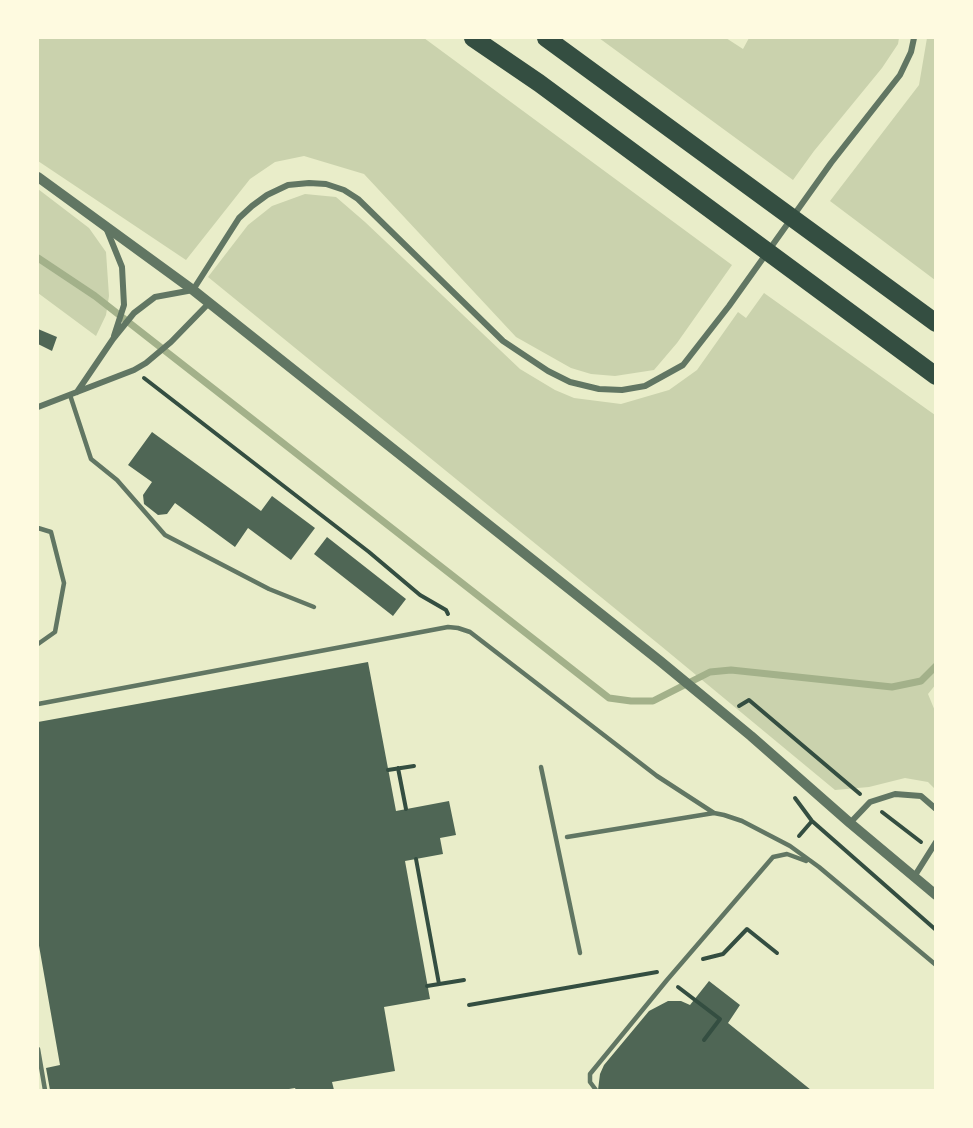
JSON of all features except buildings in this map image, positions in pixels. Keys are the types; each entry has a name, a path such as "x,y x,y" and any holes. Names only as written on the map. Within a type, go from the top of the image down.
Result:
{"highway":[{"path":"473,38 558,97 936,375"},
{"path":"546,38 936,323"}],"street":[{"path":"73,394 134,313 155,297 192,290 239,218 252,206 267,195 288,185 309,183 326,184 344,190 358,199 503,341 548,371 570,382 599,389 622,390 645,386 683,365 729,306 831,163 900,75 911,52 914,38"},
{"path":"38,177 209,303 660,661 726,714 936,895"},
{"path":"106,226 122,267 124,305 113,339"},
{"path":"38,407 134,370 146,363 171,342 209,303"},
{"path":"850,823 870,802 895,794 921,796 936,808"},
{"path":"914,877 936,842"}],"lane":[{"path":"73,394 91,459 117,480 165,535 268,589 314,607"},
{"path":"38,528 51,532 64,584 55,632 38,644"},
{"path":"38,704 436,629 458,628 470,632 657,776 714,813 742,821 790,846 819,867 936,965"},
{"path":"541,767 580,953"},
{"path":"567,837 714,813"},
{"path":"596,1090 590,1082 590,1074 773,857 787,854 819,867"},
{"path":"38,1049 45,1090"}],"path":[{"path":"134,370 369,552 420,595 446,610 458,628"},
{"path":"726,714 749,700 931,850"},
{"path":"388,770 414,766"},
{"path":"398,768 406,809"},
{"path":"794,797 812,821 936,930"},
{"path":"790,846 812,821"},
{"path":"416,859 439,984"},
{"path":"690,953 699,959 723,954 747,929 777,953"},
{"path":"469,1005 656,971 662,964"},
{"path":"656,971 720,1019 704,1040"},
{"path":"428,986 464,980"}],"green space":[{"path":"38,38 424,38 732,265 677,343 654,370 615,376 591,374 571,368 516,337 364,174 304,156 275,162 250,179 186,260 38,161"},
{"path":"599,38 726,38 743,49 749,38 899,38 898,44 882,68 793,180"},
{"path":"927,38 936,38 935,280 830,201 919,85"},
{"path":"38,189 89,228 106,252 109,296 106,315 96,336 38,293"},
{"path":"305,194 336,197 520,369 555,390 574,398 621,404 669,390 697,370 738,312 746,318 764,293 935,415 936,684 928,694 935,711 935,789 928,782 905,778 869,787 835,790 208,277 248,225 272,206"}],"waterway":[{"path":"38,258 95,296 609,698 653,701 710,672 731,670 892,687 921,681 936,666"}]}
